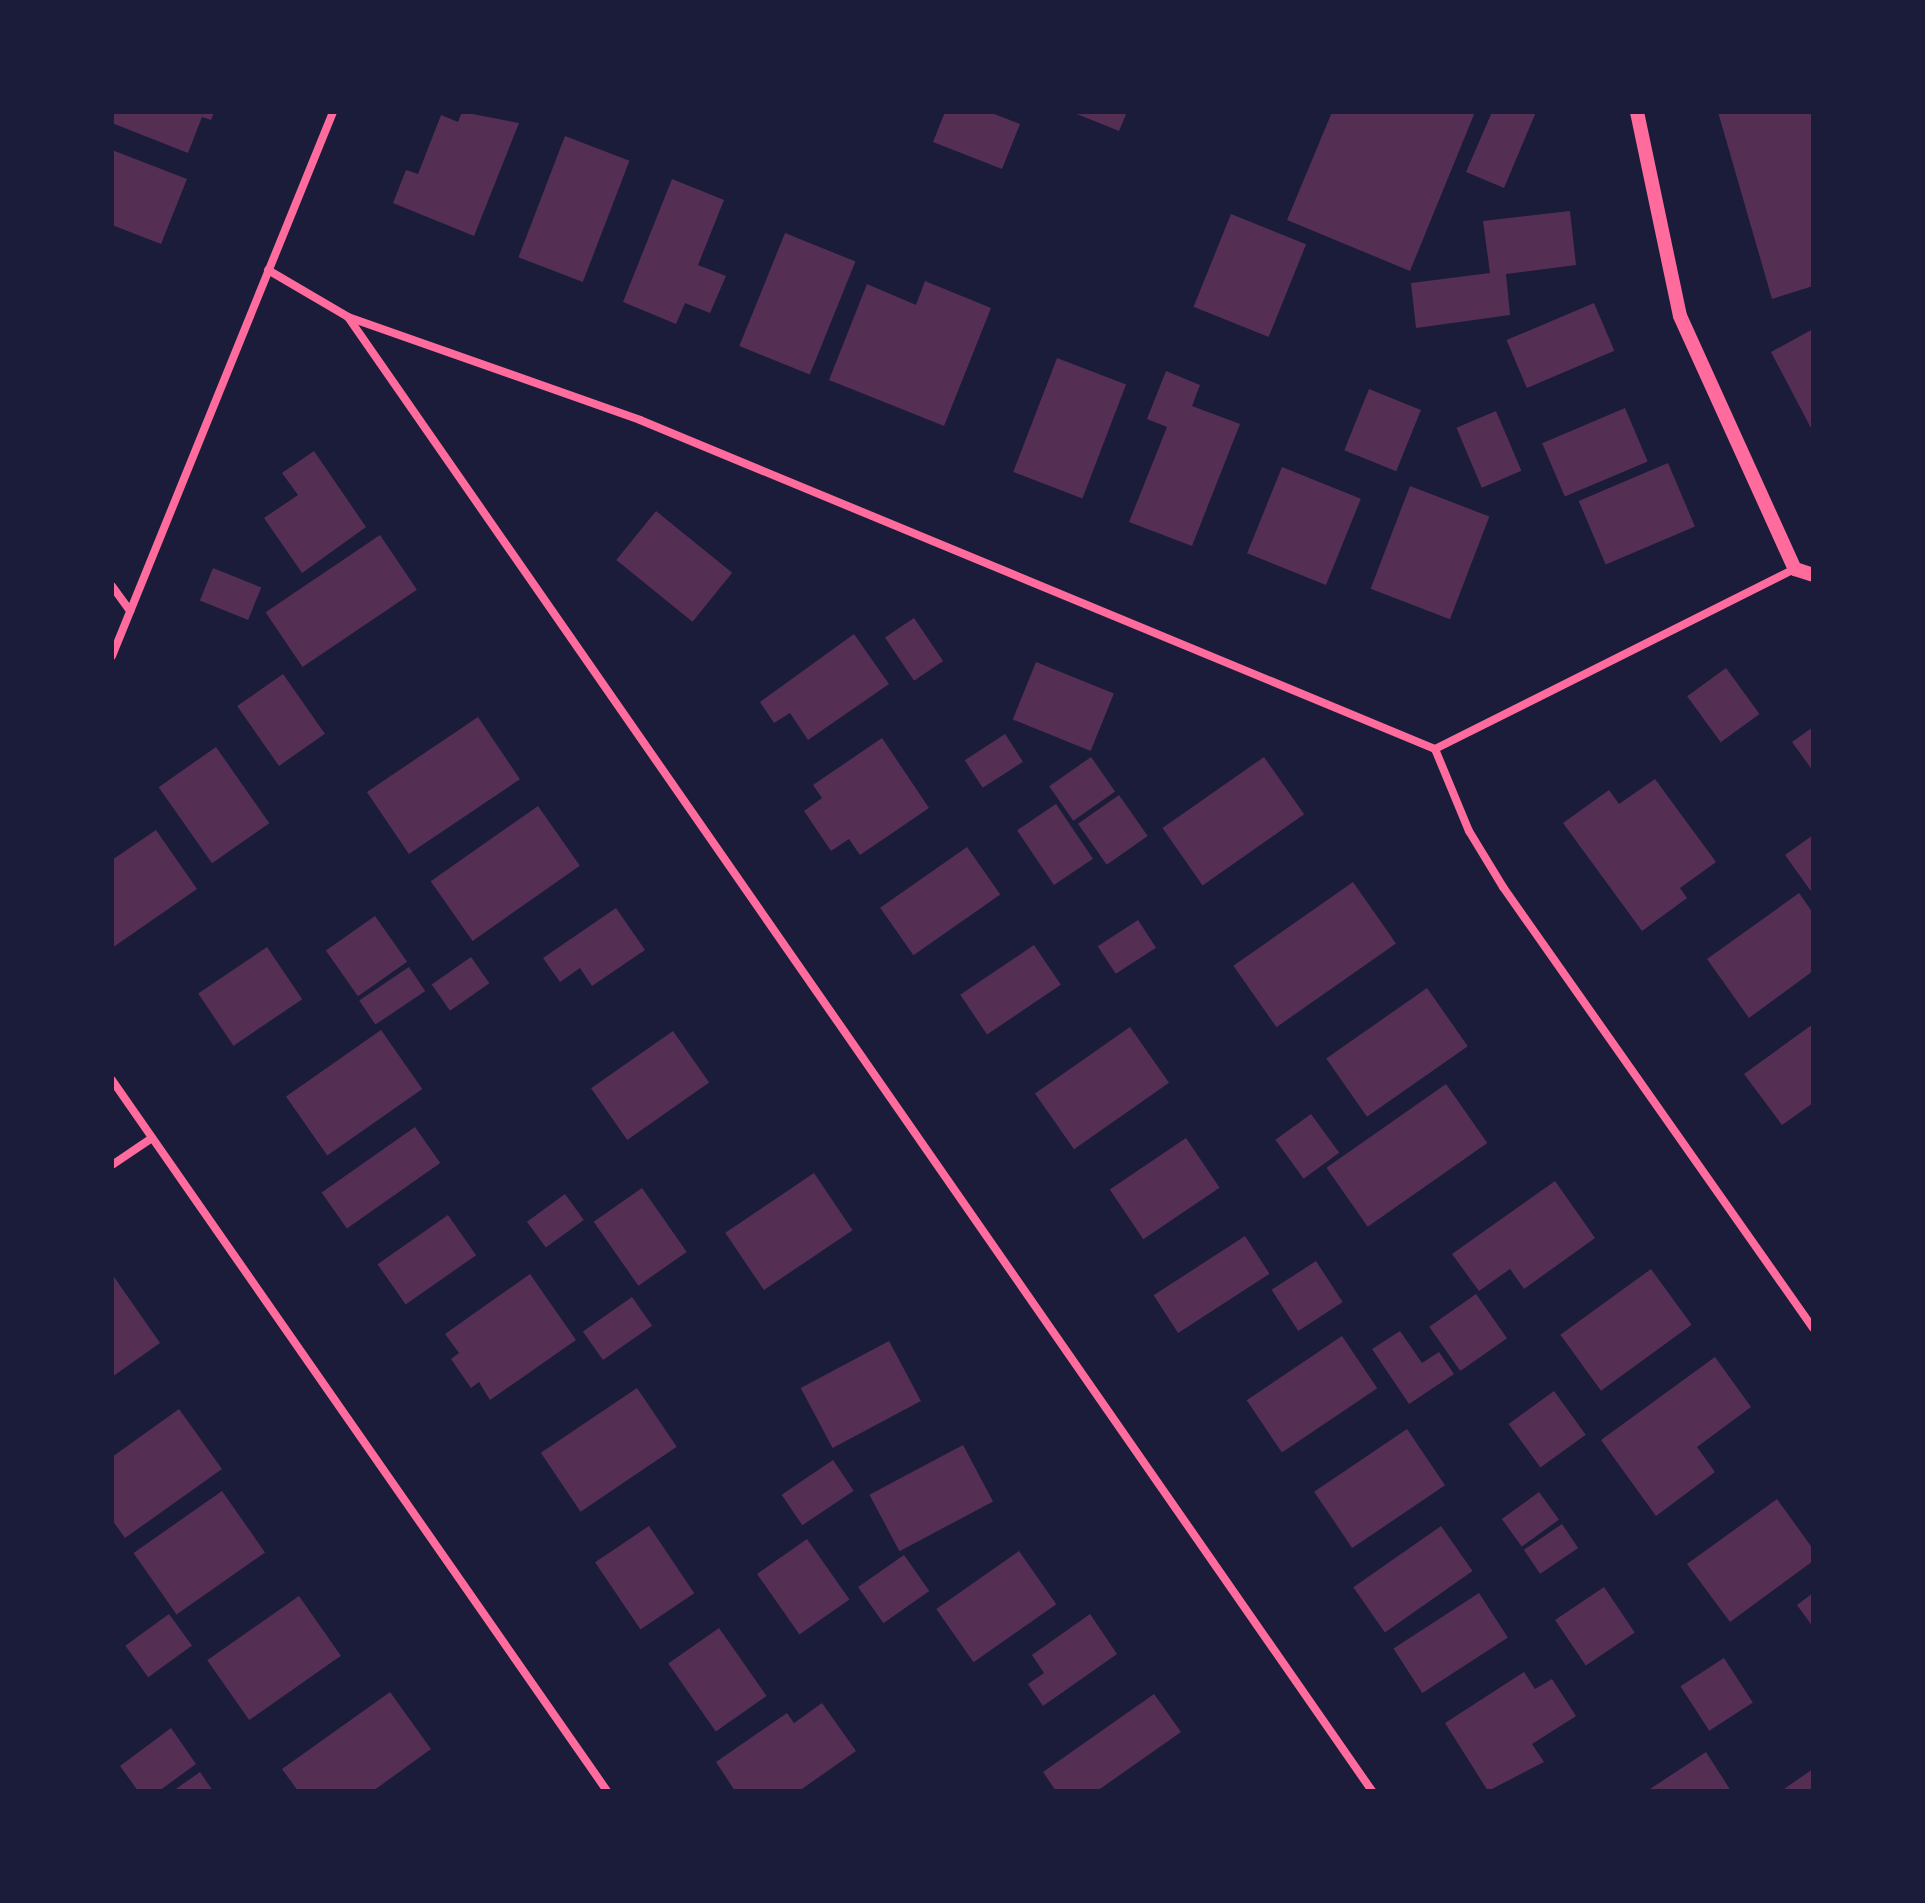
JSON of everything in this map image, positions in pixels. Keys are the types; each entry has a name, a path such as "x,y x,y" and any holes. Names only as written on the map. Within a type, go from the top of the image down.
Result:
{"street":[{"path":"112,656 333,112"},
{"path":"1637,112 1680,316 1795,569"},
{"path":"268,270 348,317 640,420 1435,749 1469,831 1503,887 1813,1328"},
{"path":"348,317 1372,1791"},
{"path":"1435,749 1795,569 1813,575"},
{"path":"112,586 130,611"},
{"path":"112,1080 607,1791"},
{"path":"112,1165 152,1138"}],"building":[{"path":"112,112 214,112 211,120 202,117 188,153 112,123"},
{"path":"462,112 519,123 474,236 393,203 406,170 418,174 441,115 458,122"},
{"path":"945,112 989,112 1020,124 1002,169 933,142"},
{"path":"1072,112 1127,112 1119,131"},
{"path":"1332,112 1475,112 1410,271 1287,220"},
{"path":"1492,112 1536,112 1504,188 1466,172"},
{"path":"1718,112 1813,112 1813,286 1772,299"},
{"path":"565,136 629,161 583,282 518,257"},
{"path":"112,150 187,179 161,244 112,225"},
{"path":"672,179 724,200 698,265 726,276 710,313 685,303 676,324 623,302"},
{"path":"1570,211 1576,265 1506,274 1510,315 1416,328 1411,283 1490,273 1483,221"},
{"path":"1231,214 1306,244 1269,337 1194,307"},
{"path":"785,233 855,261 810,375 739,346"},
{"path":"925,281 991,308 944,426 829,380 867,284 916,305"},
{"path":"1594,303 1614,351 1527,388 1507,340"},
{"path":"1813,329 1813,432 1771,352"},
{"path":"1057,358 1126,385 1082,498 1013,472"},
{"path":"1166,371 1200,385 1192,406 1240,424 1192,546 1129,522 1167,427 1147,419"},
{"path":"1369,389 1421,410 1396,471 1344,450"},
{"path":"1625,408 1648,461 1565,497 1542,443"},
{"path":"1496,411 1521,471 1482,488 1456,428"},
{"path":"314,451 366,527 302,573 264,518 298,495 282,473"},
{"path":"1668,463 1695,527 1606,564 1579,501"},
{"path":"1282,467 1361,499 1326,585 1247,553"},
{"path":"1410,486 1489,516 1450,619 1371,589"},
{"path":"656,511 732,573 693,622 616,560"},
{"path":"380,535 417,590 302,667 266,612"},
{"path":"213,568 261,587 248,620 200,600"},
{"path":"914,618 943,661 914,681 885,638"},
{"path":"854,634 889,684 808,740 790,713 774,723 760,702"},
{"path":"1036,662 1114,693 1091,751 1013,719"},
{"path":"1726,668 1760,714 1721,742 1687,696"},
{"path":"283,674 325,734 279,766 237,706"},
{"path":"478,717 520,779 409,854 367,792"},
{"path":"1813,727 1813,771 1792,742"},
{"path":"1005,734 1023,762 983,788 965,760"},
{"path":"882,738 929,808 860,855 849,839 831,851 804,811 822,798 813,785"},
{"path":"216,747 269,823 212,863 159,787"},
{"path":"1091,757 1115,791 1073,821 1049,786"},
{"path":"1264,757 1304,814 1203,885 1162,828"},
{"path":"1655,779 1716,862 1680,888 1687,898 1642,931 1563,823 1609,790 1619,804"},
{"path":"1119,795 1148,836 1107,865 1078,824"},
{"path":"1056,804 1093,859 1054,885 1017,830"},
{"path":"538,806 580,866 473,941 431,881"},
{"path":"156,830 197,889 112,948 112,860"},
{"path":"1813,835 1813,894 1785,855"},
{"path":"967,847 1000,895 913,955 880,908"},
{"path":"1353,882 1396,943 1276,1027 1233,966"},
{"path":"1799,893 1813,913 1813,971 1749,1018 1707,959"},
{"path":"616,908 645,950 592,986 580,968 560,982 543,958"},
{"path":"375,916 407,962 358,996 326,950"},
{"path":"1138,920 1156,948 1116,974 1098,946"},
{"path":"1034,945 1061,985 987,1035 960,995"},
{"path":"267,947 302,999 233,1046 198,993"},
{"path":"471,957 489,983 450,1011 432,985"},
{"path":"409,967 425,991 375,1025 359,1001"},
{"path":"1427,988 1468,1046 1367,1117 1326,1059"},
{"path":"1813,1024 1813,1103 1782,1125 1744,1074"},
{"path":"1130,1027 1169,1083 1074,1149 1035,1094"},
{"path":"381,1030 422,1089 327,1156 286,1097"},
{"path":"673,1031 709,1083 627,1140 591,1088"},
{"path":"1446,1084 1487,1143 1368,1227 1326,1168"},
{"path":"1311,1114 1339,1153 1304,1179 1275,1140"},
{"path":"415,1127 440,1163 347,1228 322,1192"},
{"path":"1186,1138 1220,1188 1143,1239 1110,1189"},
{"path":"814,1173 853,1230 764,1290 725,1233"},
{"path":"1555,1181 1595,1238 1524,1289 1510,1269 1479,1291 1452,1254"},
{"path":"642,1188 687,1252 638,1286 594,1222"},
{"path":"565,1194 584,1220 546,1248 527,1222"},
{"path":"448,1215 476,1255 406,1304 378,1264"},
{"path":"1245,1236 1270,1274 1178,1333 1154,1295"},
{"path":"1316,1261 1343,1302 1298,1331 1272,1290"},
{"path":"1651,1269 1692,1325 1601,1391 1560,1335"},
{"path":"112,1274 160,1343 112,1377"},
{"path":"530,1274 576,1340 490,1400 479,1382 471,1388 451,1359 459,1353 445,1334"},
{"path":"1476,1294 1507,1338 1460,1371 1429,1327"},
{"path":"632,1297 652,1326 603,1360 583,1331"},
{"path":"1400,1331 1422,1363 1439,1352 1454,1374 1409,1404 1372,1349"},
{"path":"1342,1336 1377,1388 1282,1453 1247,1400"},
{"path":"889,1341 921,1401 833,1448 801,1388"},
{"path":"1715,1357 1751,1407 1697,1447 1715,1472 1656,1516 1601,1440"},
{"path":"637,1388 677,1447 581,1512 541,1453"},
{"path":"1554,1391 1586,1435 1540,1468 1509,1424"},
{"path":"179,1409 222,1469 125,1538 112,1520 112,1457"},
{"path":"1407,1429 1445,1485 1352,1548 1314,1492"},
{"path":"963,1445 993,1502 899,1551 869,1495"},
{"path":"833,1460 854,1491 802,1525 782,1495"},
{"path":"222,1491 265,1552 177,1614 134,1553"},
{"path":"1539,1492 1559,1520 1522,1547 1502,1519"},
{"path":"1777,1499 1813,1549 1813,1561 1730,1622 1687,1564"},
{"path":"1562,1524 1578,1548 1540,1574 1524,1550"},
{"path":"649,1526 694,1593 640,1629 595,1562"},
{"path":"1441,1526 1473,1571 1385,1632 1353,1587"},
{"path":"807,1539 849,1600 799,1635 757,1574"},
{"path":"1019,1551 1056,1604 974,1662 936,1609"},
{"path":"904,1555 929,1591 883,1623 858,1587"},
{"path":"1604,1587 1635,1633 1586,1666 1555,1620"},
{"path":"1479,1593 1508,1637 1422,1693 1393,1649"},
{"path":"1813,1593 1813,1627 1797,1605"},
{"path":"299,1596 341,1656 249,1720 207,1660"},
{"path":"169,1614 192,1646 148,1677 125,1646"},
{"path":"1090,1614 1117,1654 1043,1706 1028,1684 1044,1673 1032,1655"},
{"path":"719,1628 767,1696 716,1732 668,1664"},
{"path":"1724,1658 1753,1702 1709,1731 1680,1686"},
{"path":"1524,1672 1535,1689 1552,1679 1576,1716 1532,1744 1544,1762 1488,1791 1445,1723"},
{"path":"390,1692 431,1749 373,1791 298,1791 282,1769"},
{"path":"1154,1694 1181,1732 1097,1791 1056,1791 1043,1772"},
{"path":"822,1703 856,1751 799,1791 735,1791 716,1762 787,1713 794,1723"},
{"path":"171,1728 196,1764 159,1791 138,1791 120,1766"},
{"path":"1706,1752 1731,1791 1647,1791"},
{"path":"1813,1769 1813,1791 1781,1791"},
{"path":"200,1772 213,1791 173,1791"}]}
